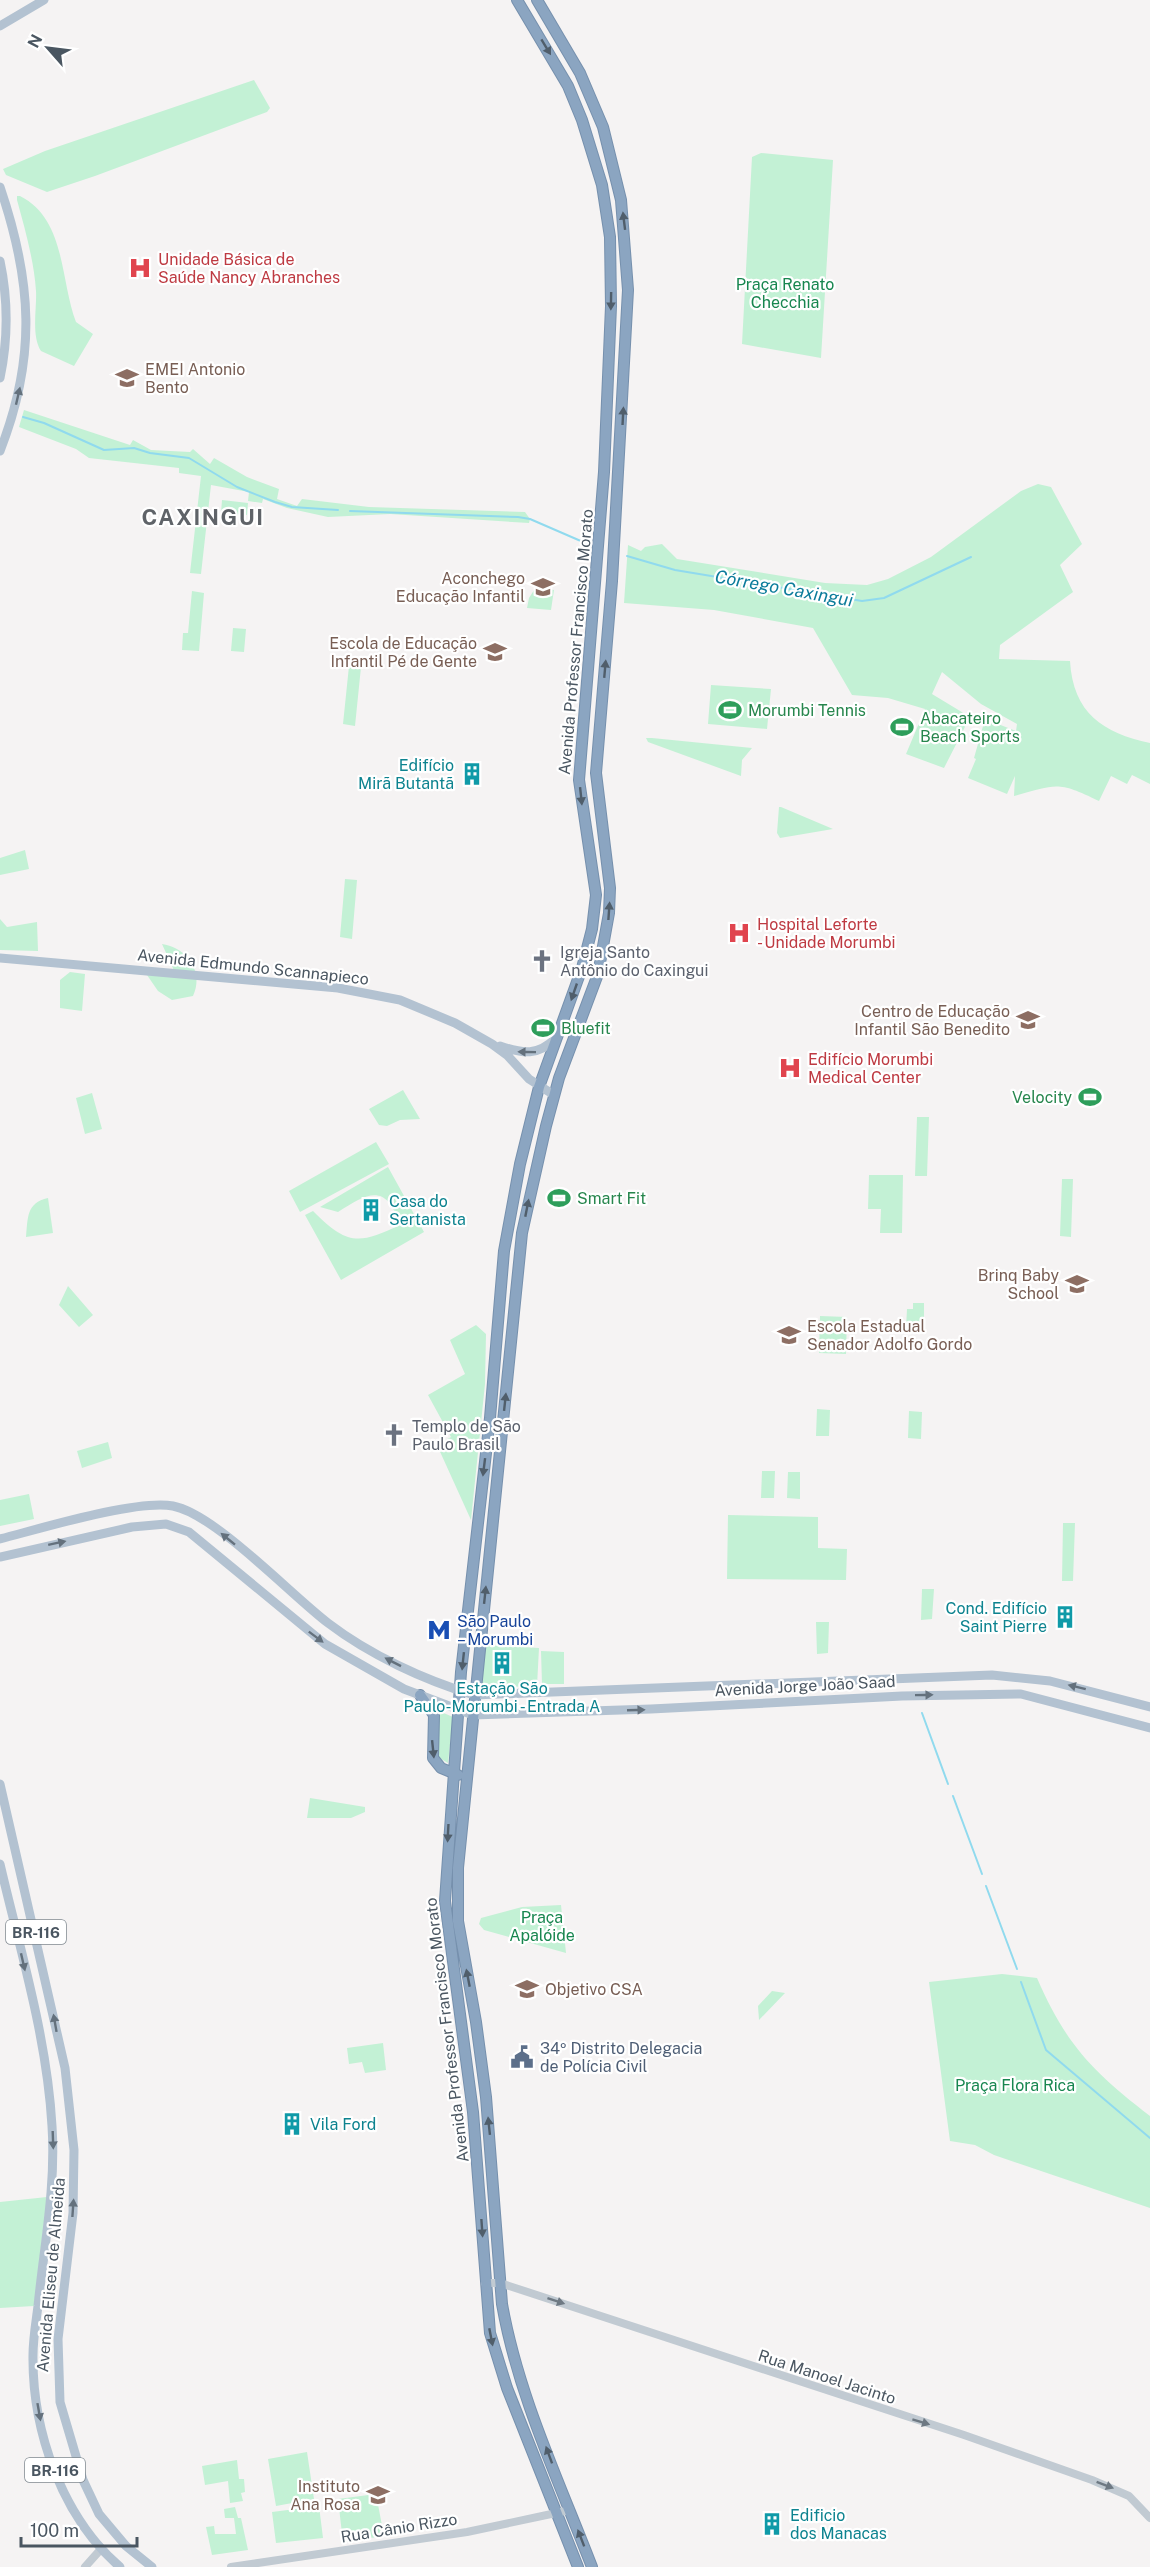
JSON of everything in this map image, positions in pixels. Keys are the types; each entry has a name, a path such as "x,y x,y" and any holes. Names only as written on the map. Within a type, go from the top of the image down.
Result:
{"highway":[{"name":"Avenida Professor Francisco Morato","path":"517,0 568,86 582,120 602,185 611,262 604,472 579,780 596,895 592,929 582,968 539,1087 520,1164 504,1251 490,1418 458,1710 445,1901 473,2112 485,2283 494,2350 578,2567"},
{"name":"Avenida Professor Francisco Morato","path":"537,0 580,73 603,127 621,200 628,290 612,581 596,773 610,888 609,914 598,974 554,1095 522,1233 474,1695 458,1868 458,1921 476,2022 486,2097 500,2283 508,2337 516,2365 592,2567"},
{"path":"420,1695 434,1715 433,1758 441,1767 453,1774 467,1776"}],"main road":[{"path":"0,26 44,0"},
{"path":"0,187 18,243 26,313 25,352 20,384 0,452"},
{"path":"0,261 5,328 0,378"},
{"name":"Avenida Edmundo Scannapieco","path":"0,958 368,992 425,1009 492,1044 539,1087 554,1095"},
{"name":"Avenida Edmundo Scannapieco","path":"492,1044 532,1053 547,1047 557,1037"},
{"name":"Avenida Jorge João Saad","path":"0,1539 134,1508 176,1507 206,1522 306,1606 365,1647 460,1691 474,1695 992,1675 1024,1677 1075,1686 1150,1707"},
{"name":"Avenida Jorge João Saad","path":"0,1557 132,1527 156,1524 177,1527 189,1532 325,1644 357,1664 420,1695 473,1714 902,1696 1021,1694 1150,1728"},
{"path":"357,1664 365,1647"},
{"path":"818,1682 815,1690 819,1701"},
{"path":"803,1683 808,1690 803,1701"},
{"name":"Avenida Eliseu de Almeida","path":"0,1784 65,2068 74,2150 73,2213 58,2339 60,2402 83,2480 99,2514 112,2532 152,2567"},
{"name":"Avenida Eliseu de Almeida","path":"0,1864 48,2069 52,2126 52,2196 33,2354 35,2391 40,2420 61,2486 100,2549 120,2567"}],"street":[{"name":"Rua Manoel Jacinto","path":"485,2283 500,2283 964,2435 1092,2480 1130,2496 1150,2518"},
{"name":"Rua Cânio Rizzo","path":"231,2567 467,2532 570,2510"},
{"path":"85,2567 100,2549"}],"green space":[{"path":"254,80 270,108 267,112 95,176 47,192 6,175 3,169 45,151"},
{"name":"Praça Renato Checchia","path":"761,153 833,160 821,358 742,344 752,157"},
{"path":"17,196 35,206 46,219 59,252 76,322 93,334 74,366 41,351 38,345 35,330 35,280 29,245 17,200"},
{"path":"24,410 130,445 133,440 151,450 190,452 193,449 210,464 214,458 247,477 279,489 277,499 297,506 302,499 369,507 525,512 530,519 529,523 390,514 328,517 287,508 263,499 262,503 248,501 249,492 211,485 201,574 190,573 201,476 179,473 179,468 89,458 76,449 19,427"},
{"path":"1038,484 1051,487 1082,544 1060,565 1073,592 1000,645 999,659 1070,661 1077,694 1084,707 1094,718 1118,733 1150,743 1150,784 1132,775 1127,784 1111,776 1099,801 1074,790 1057,786 1014,796 1015,776 1007,794 968,778 976,759 974,758 985,719 1016,731 1017,724 981,704 942,672 932,694 970,717 944,768 906,754 925,709 888,698 852,695 813,628 714,610 624,603 628,545 641,551 645,547 662,544 677,559 825,583 867,585 888,579 931,557 1021,491"},
{"path":"222,500 248,503 247,515 221,513"},
{"path":"536,587 554,590 551,610 527,608 529,598"},
{"path":"192,591 204,593 199,651 182,650 183,633 188,633"},
{"path":"233,628 246,629 244,652 231,651"},
{"path":"349,666 361,667 355,726 343,724"},
{"path":"711,685 771,689 767,729 708,724"},
{"path":"646,738 752,748 742,760 741,776 648,742"},
{"path":"779,807 833,829 780,838 777,833"},
{"path":"25,850 29,869 0,875 0,858"},
{"path":"345,879 357,880 352,939 340,937"},
{"path":"0,919 7,927 37,922 38,951 0,950"},
{"path":"162,944 179,950 191,963 196,978 193,996 172,1000 158,991 147,975 177,977"},
{"path":"70,972 85,974 82,1011 60,1008 60,980"},
{"path":"403,1090 420,1119 400,1120 387,1126 379,1125 369,1109"},
{"path":"92,1093 102,1129 85,1134 76,1098"},
{"path":"917,1117 929,1117 927,1176 915,1176"},
{"path":"376,1142 389,1164 300,1212 289,1191"},
{"path":"388,1167 424,1232 341,1280 305,1215 313,1211 344,1236 354,1238 373,1236 400,1225 389,1202 375,1195 358,1200 338,1212 320,1207"},
{"path":"869,1175 903,1175 902,1233 880,1233 881,1209 868,1209"},
{"path":"1062,1179 1073,1179 1071,1237 1060,1236"},
{"path":"48,1198 53,1233 26,1237 29,1212 41,1200"},
{"path":"68,1286 93,1315 79,1327 59,1305"},
{"path":"913,1303 924,1303 924,1328 906,1328 907,1309 913,1309"},
{"path":"820,1316 847,1317 846,1354 819,1353"},
{"path":"476,1325 486,1334 485,1384 471,1520 437,1445 451,1437 428,1395 465,1374 450,1340"},
{"path":"817,1409 830,1410 829,1436 816,1436"},
{"path":"909,1411 922,1412 921,1439 908,1438"},
{"path":"108,1442 112,1458 82,1468 77,1451"},
{"path":"762,1471 775,1471 774,1498 761,1498"},
{"path":"788,1472 800,1472 800,1499 787,1498"},
{"path":"29,1494 34,1519 0,1526 0,1500"},
{"path":"728,1515 818,1517 818,1548 847,1549 846,1580 727,1579"},
{"path":"1063,1523 1075,1523 1073,1581 1062,1581"},
{"path":"922,1589 934,1589 932,1619 921,1620"},
{"path":"816,1622 829,1622 828,1653 817,1654"},
{"path":"483,1645 539,1648 537,1686 482,1688"},
{"path":"541,1651 564,1652 564,1684 542,1684"},
{"path":"439,1711 453,1717 448,1763 436,1756"},
{"path":"310,1798 365,1807 365,1812 351,1818 307,1818"},
{"name":"Praça Apalóide","path":"561,1905 566,1953 484,1930 479,1924 481,1918 522,1907"},
{"name":"Praça Flora Rica","path":"1002,1974 1037,1978 1059,2022 1083,2056 1112,2085 1150,2116 1150,2208 994,2155 975,2145 950,2141 929,1982"},
{"path":"772,1991 785,1993 759,2020 758,2006"},
{"path":"383,2043 386,2070 365,2073 362,2062 349,2064 347,2048"},
{"path":"47,2197 34,2306 0,2308 0,2202"},
{"path":"307,2452 314,2499 276,2506 268,2459"},
{"path":"237,2460 239,2479 244,2479 245,2492 241,2493 243,2501 230,2503 228,2481 205,2485 202,2466"},
{"path":"376,2494 384,2536 343,2542 338,2499"},
{"path":"319,2506 323,2538 276,2543 272,2512"},
{"path":"235,2507 238,2518 241,2518 248,2550 212,2555 206,2527 214,2526 215,2534 236,2534 234,2518 225,2518 224,2509"}],"waterway":[{"name":"Córrego Caxingui","path":"23,417 44,423 104,450 134,448 150,453 189,458 237,487 275,502 292,507 338,510"},
{"name":"Córrego Caxingui","path":"350,511 518,517 530,519 590,545"},
{"name":"Córrego Caxingui","path":"627,556 675,570 862,601 884,598 971,557"},
{"path":"922,1713 948,1784"},
{"path":"953,1796 982,1874"},
{"path":"986,1886 1017,1969"},
{"path":"1021,1982 1046,2050 1150,2138"}],"place":[{"name":"Unidade Básica de Saúde Nancy Abranches","path":"140,268"},
{"name":"EMEI Antonio Bento","path":"127,378"},
{"name":"Aconchego Educação Infantil","path":"543,587"},
{"name":"Escola de Educação Infantil Pé de Gente","path":"495,652"},
{"name":"Morumbi Tennis","path":"730,710"},
{"name":"Abacateiro Beach Sports","path":"902,727"},
{"name":"Edifício Mirã Butantã","path":"472,774"},
{"name":"Hospital Leforte - Unidade Morumbi","path":"739,933"},
{"name":"Igreja Santo Antônio do Caxingui","path":"542,961"},
{"name":"Centro de Educação Infantil São Benedito","path":"1028,1020"},
{"name":"Bluefit","path":"543,1028"},
{"name":"Edifício Morumbi Medical Center","path":"790,1068"},
{"name":"Velocity","path":"1090,1097"},
{"name":"Smart Fit","path":"559,1198"},
{"name":"Casa do Sertanista","path":"371,1210"},
{"name":"Brinq Baby School","path":"1077,1284"},
{"name":"Escola Estadual Senador Adolfo Gordo","path":"789,1335"},
{"name":"Templo de São Paulo Brasil","path":"394,1435"},
{"name":"Cond. Edifício Saint Pierre","path":"1065,1617"},
{"name":"São Paulo – Morumbi","path":"439,1630"},
{"name":"Estação São Paulo-Morumbi - Entrada A","path":"502,1663"},
{"name":"Objetivo CSA","path":"527,1989"},
{"name":"34º Distrito Delegacia de Polícia Civil","path":"522,2057"},
{"name":"Vila Ford","path":"292,2124"},
{"name":"Instituto Ana Rosa","path":"378,2495"},
{"name":"Edificio dos Manacas","path":"772,2524"}],"district":[{"name":"CAXINGUI","path":"203,517"}]}
